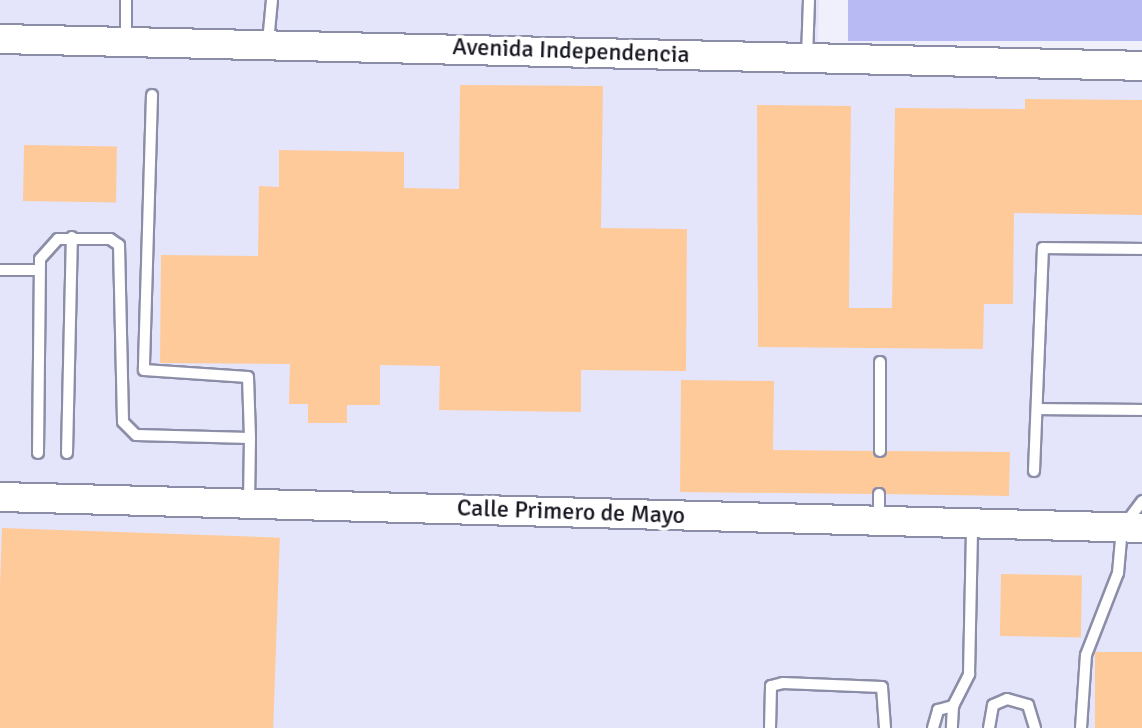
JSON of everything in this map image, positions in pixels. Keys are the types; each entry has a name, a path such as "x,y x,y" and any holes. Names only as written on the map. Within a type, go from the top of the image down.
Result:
{"main road":[{"name":"Avenida Independencia","path":"0,38 268,42 1142,66"},
{"name":"Calle Primero de Mayo","path":"0,496 248,503 879,507 972,524 1132,528"}],"lane":[{"path":"126,0 126,40"},
{"path":"268,42 272,0"},
{"path":"807,58 809,0"},
{"path":"152,95 144,370 248,377 248,503"},
{"path":"38,453 38,270 45,249 72,237 119,245 122,415 130,432 250,438"},
{"path":"67,453 72,237"},
{"path":"1034,471 1043,248 1142,249"},
{"path":"0,270 38,270"},
{"path":"880,362 880,451"},
{"path":"1037,409 1142,410"},
{"path":"1081,728 1084,662 1142,501"},
{"path":"952,728 953,706 969,674 972,524"},
{"path":"770,728 771,685 783,683 882,687 885,728"},
{"path":"989,728 993,705 1007,699 1028,705 1035,728"},
{"path":"933,728 938,710 953,706"}],"shaded area":[{"path":"0,0 819,0 818,55 1142,54 1142,728 0,728"},
{"path":"848,0 1142,0 1142,41 848,41"}],"building":[{"path":"460,85 603,86 601,228 687,229 686,371 581,370 581,412 439,410 440,366 380,365 380,405 347,405 347,423 308,423 308,404 289,404 290,364 160,363 161,255 258,256 259,186 279,187 279,150 404,152 404,188 459,189"},
{"path":"1025,99 1142,100 1142,215 1014,213 1013,304 984,304 983,349 758,347 757,105 851,106 849,308 892,308 895,108 1025,109"},
{"path":"24,145 117,147 116,203 23,201"},
{"path":"681,380 774,381 773,450 873,451 879,458 887,451 1010,452 1009,496 886,494 880,487 872,494 680,492"},
{"path":"2,528 280,538 273,728 0,728"},
{"path":"1001,574 1082,575 1081,637 1000,636"},
{"path":"1095,652 1142,652 1142,728 1095,728"}]}
